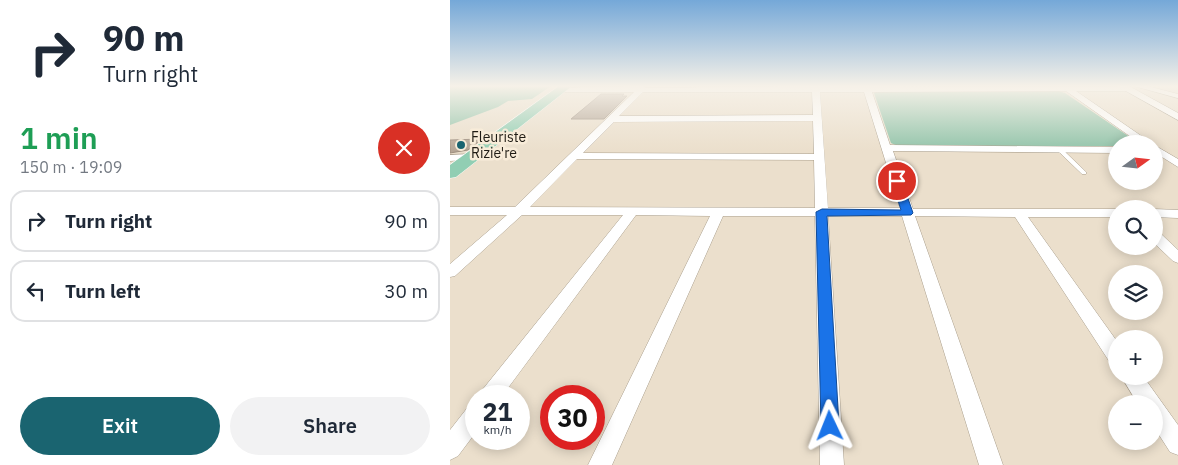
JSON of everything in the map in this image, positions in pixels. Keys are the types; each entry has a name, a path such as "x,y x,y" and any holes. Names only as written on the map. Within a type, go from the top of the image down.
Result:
{"main road":[{"path":"450,173 537,108"}],"street":[{"path":"450,272 518,212 623,108"},
{"path":"818,108 832,465"},
{"path":"873,108 991,465"},
{"path":"1094,108 1134,135"},
{"path":"1163,108 1178,117"},
{"path":"612,119 818,118"},
{"path":"886,148 1108,150"},
{"path":"1163,154 1178,164"},
{"path":"574,156 819,157"},
{"path":"450,158 473,157"},
{"path":"450,211 1108,213"},
{"path":"498,385 632,212"},
{"path":"600,465 718,212"},
{"path":"1019,213 1108,342"},
{"path":"1163,214 1178,214"},
{"path":"1163,244 1178,258"},
{"path":"1163,422 1178,444"},
{"path":"450,448 465,428"}],"lane":[{"path":"1059,149 1084,173"}],"green space":[{"path":"450,108 496,108 450,125"},
{"path":"879,108 1087,108 1127,135 1108,135 1108,146 900,147 891,143"}],"building":[{"path":"585,108 615,108 604,119 571,119"},
{"name":"Fleuriste Rizie're","path":"482,139 468,150 450,153 450,140"}],"place":[{"name":"Fleuriste Rizie're","path":"461,145"}],"route":[{"path":"830,426 822,212 907,213 897,181"}]}
